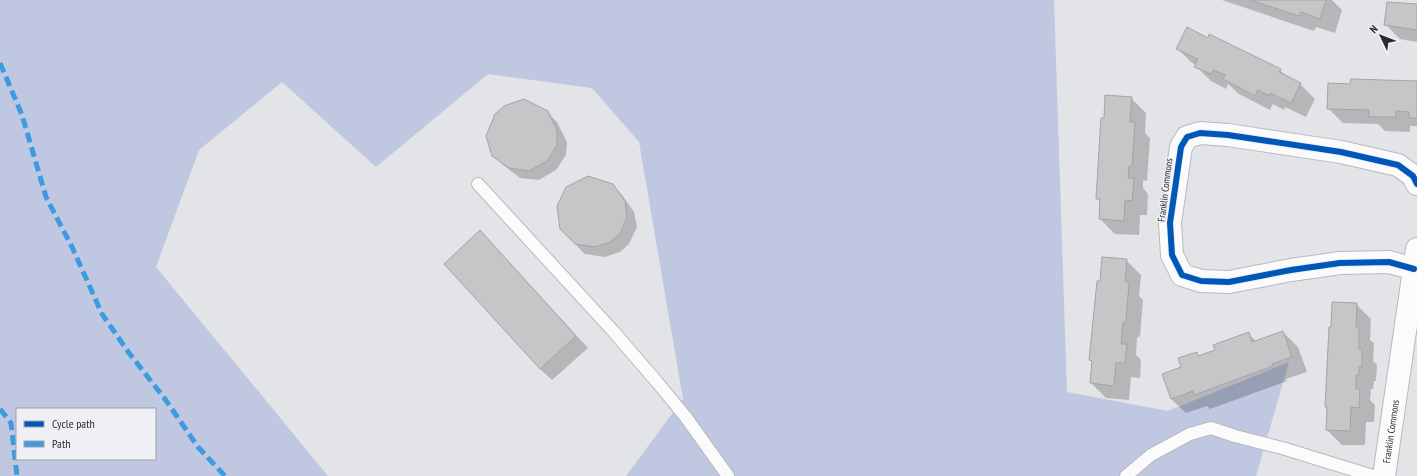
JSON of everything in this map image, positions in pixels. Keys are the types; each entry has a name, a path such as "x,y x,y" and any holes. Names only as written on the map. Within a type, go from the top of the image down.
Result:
{"street":[{"name":"Franklin Commons","path":"1384,476 1416,259 1390,262 1340,263 1291,270 1229,282 1201,281 1182,275 1172,255 1170,223 1181,147 1187,137 1200,133 1228,135 1333,151 1398,165 1413,176 1417,184"}],"lane":[{"path":"478,184 613,331 657,382 685,416 728,476"},
{"path":"1126,476 1151,455 1190,434 1211,428 1373,476"}],"shaded area":[{"path":"0,0 1054,0 1067,392 1168,411 1289,362 1256,476 626,476 683,399 639,142 592,88 488,74 376,167 282,82 199,150 156,267 328,476 0,476"}],"building":[{"path":"1250,0 1326,0 1320,19 1301,12 1299,16"},
{"path":"1387,2 1417,4 1417,30 1384,25"},
{"path":"1187,27 1208,38 1209,34 1281,69 1279,72 1301,83 1291,103 1270,93 1269,96 1258,90 1255,96 1223,79 1225,75 1213,70 1211,74 1194,67 1198,59 1176,49"},
{"path":"1351,79 1417,81 1417,118 1409,118 1409,112 1396,111 1396,117 1369,117 1369,110 1327,109 1328,83 1350,84"},
{"path":"1105,95 1132,97 1130,122 1135,122 1132,166 1129,166 1128,178 1134,178 1132,201 1125,200 1124,221 1099,219 1100,199 1096,199 1101,118 1104,118"},
{"path":"524,99 548,111 557,131 557,145 547,161 529,171 509,168 492,156 486,136 495,114 504,106"},
{"path":"588,176 613,184 625,201 627,217 620,234 610,242 595,247 575,244 560,229 557,206 566,187"},
{"path":"480,230 576,336 540,369 444,264"},
{"path":"1102,257 1127,259 1125,281 1129,284 1126,321 1123,323 1121,344 1127,344 1125,363 1116,363 1114,386 1090,383 1092,361 1089,360 1097,281 1100,281"},
{"path":"1332,302 1357,303 1356,327 1359,327 1359,349 1362,349 1362,367 1359,367 1359,375 1356,375 1356,389 1360,389 1359,408 1351,407 1350,431 1326,430 1327,407 1325,407 1329,327 1331,327"},
{"path":"1283,331 1292,357 1272,364 1273,366 1194,395 1193,391 1171,399 1162,374 1181,367 1178,358 1197,352 1198,356 1215,350 1213,345 1249,332 1252,342"}],"marked path":[{"path":"0,63 22,115 46,197 72,247 102,314 129,353 165,399 198,447 225,476"},
{"path":"0,409 11,423 17,476"}],"cycle path":[{"path":"1414,269 1389,262 1340,263 1291,270 1229,282 1201,281 1182,275 1172,255 1170,223 1181,147 1187,137 1200,133 1228,135 1341,152 1398,165 1413,176 1417,184"}]}
